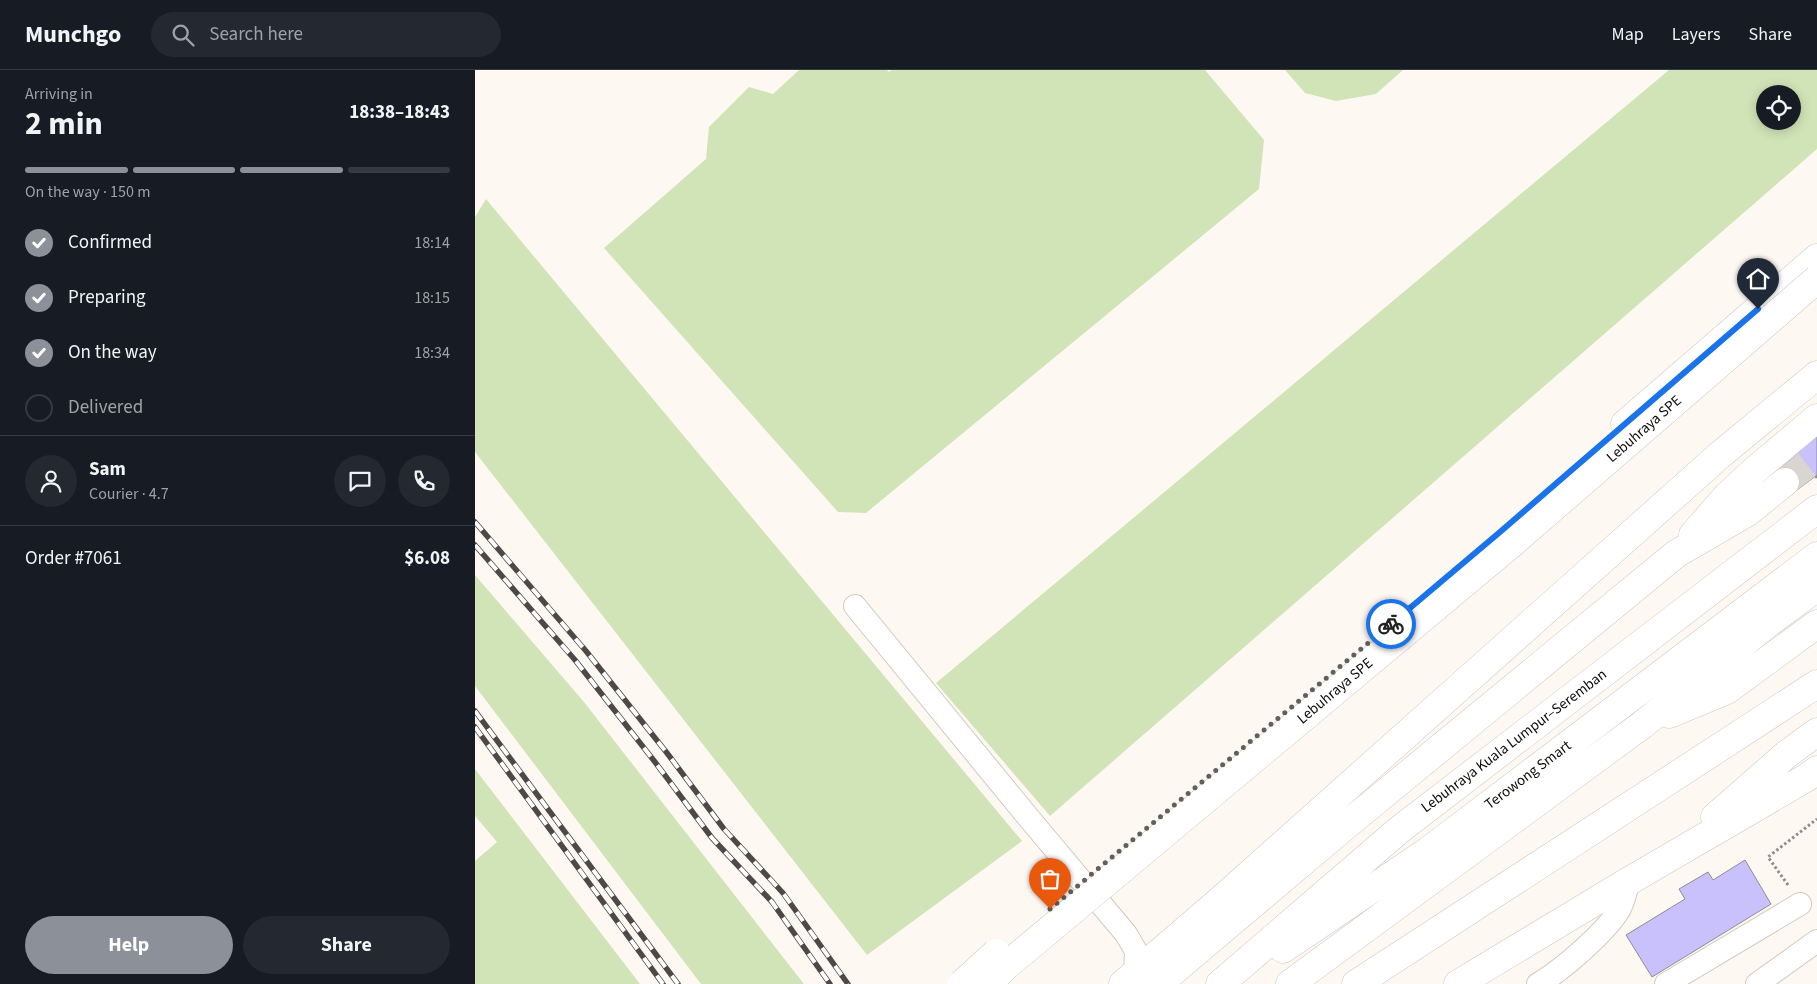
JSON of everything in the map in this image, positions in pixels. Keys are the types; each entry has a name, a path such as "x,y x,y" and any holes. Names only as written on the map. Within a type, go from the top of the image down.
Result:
{"highway":[{"name":"Lebuhraya SPE","path":"963,984 989,959 1500,532 1817,258"},
{"name":"Lebuhraya SPE","path":"987,984 1006,966 1511,544 1817,278"},
{"path":"1139,980 1224,897 1721,454 1817,375"},
{"path":"1676,554 1726,497 1817,418"},
{"path":"1139,980 1344,827 1676,554 1748,512 1785,482"},
{"name":"Lebuhraya Kuala Lumpur–Seremban","path":"1220,984 1399,830 1817,509"},
{"name":"Terowong Smart","path":"1232,984 1428,851 1817,556"},
{"name":"Terowong Smart","path":"1291,984 1642,725 1767,624 1817,587"},
{"name":"Terowong Smart","path":"1642,725 1727,690 1817,624"},
{"path":"1357,984 1817,684"},
{"path":"1667,859 1787,754 1817,732"},
{"path":"1458,984 1629,881 1807,778 1817,770"}],"street":[{"path":"855,606 1028,818 1126,934 1136,950 1139,980"},
{"path":"1545,982 1607,926 1620,909 1629,881"},
{"path":"1666,984 1801,904"},
{"path":"1757,984 1815,947"}],"path":[{"path":"1801,904 1768,857 1817,819"}],"green space":[{"path":"799,70 887,70 889,72 891,70 1205,70 1264,140 1259,189 866,513 838,512 604,248 706,159 709,127 749,87 773,94"},
{"path":"1285,70 1403,70 1376,94 1336,101 1305,93"},
{"path":"1669,70 1817,70 1817,149 1050,816 936,683"},
{"path":"486,199 1022,841 867,955 475,452 475,217"},
{"path":"475,575 584,702 804,984 701,984 475,686"},
{"path":"475,769 640,984 475,984 475,861 497,842 475,816"}],"building":[{"path":"1817,434 1817,475 1793,493 1771,464"},
{"path":"1745,860 1771,904 1652,977 1626,935 1685,899 1679,889 1708,872 1713,880"}],"tunnel":[{"path":"1785,482 1817,457"}],"railway":[{"path":"475,522 586,651 667,753 724,829 783,893 848,984"},
{"path":"475,545 575,660 712,838 772,902 830,984"},
{"path":"475,711 678,984"},
{"path":"475,727 663,984"}],"way so far":[{"path":"1050,909 1391,624"}],"route":[{"path":"1391,624 1758,309"}]}
